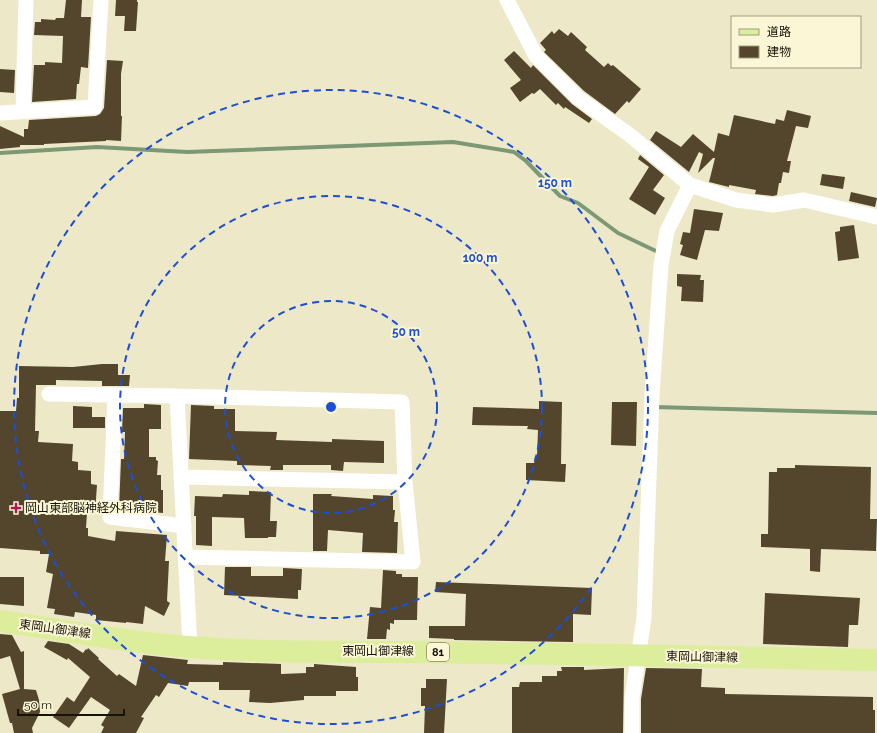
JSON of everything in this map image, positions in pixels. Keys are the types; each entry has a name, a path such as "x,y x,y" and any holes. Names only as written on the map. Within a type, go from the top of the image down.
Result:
{"main road":[{"name":"東岡山御津線","path":"0,621 67,630 134,642 190,647 284,651 877,660"}],"street":[{"path":"23,111 26,0"},
{"path":"0,113 96,106 101,0"},
{"path":"507,0 536,56 578,98 631,136 690,185 736,200 773,205 804,200 877,217"},
{"path":"632,733 632,698 644,618 652,395 661,265 667,231 690,185"},
{"path":"49,394 402,402 404,482 413,562 185,557"},
{"path":"115,395 110,517 184,526"},
{"path":"176,396 190,647"},
{"path":"181,477 404,482"}],"building":[{"path":"66,0 82,0 81,17 91,17 88,68 81,67 79,84 77,84 76,99 32,102 34,65 45,65 45,62 62,63 63,36 34,35 35,22 41,22 41,19 55,20 56,18 64,18"},
{"path":"116,0 137,0 136,31 124,31 125,16 115,16"},
{"path":"559,29 568,36 571,32 587,47 585,50 604,67 608,63 611,66 613,65 641,89 629,103 627,101 615,114 584,91 544,52 546,50 540,43 552,31 554,34"},
{"path":"514,51 531,68 533,65 572,104 592,119 589,123 565,107 564,109 558,103 556,105 540,89 520,102 510,88 521,80 504,60"},
{"path":"107,60 123,61 121,74 121,141 106,140 44,145 20,145 20,147 0,149 0,126 24,137 24,129 28,129 29,120 96,116 100,114 104,108"},
{"path":"0,69 15,70 14,93 0,92"},
{"path":"787,110 811,116 808,128 796,126 787,161 791,161 789,173 783,172 777,195 773,196 755,194 756,190 729,185 729,187 709,182 715,158 713,158 698,173 703,154 699,152 689,172 650,140 656,131 681,147 693,134 714,152 718,133 729,136 734,115 775,124 776,119 784,121"},
{"path":"640,155 664,175 653,190 665,198 655,215 629,199 649,167 638,159"},
{"path":"822,174 845,177 843,189 820,185"},
{"path":"851,192 877,198 875,207 849,201"},
{"path":"694,209 723,213 719,231 705,230 697,260 680,255 683,245 680,244 683,232 690,233"},
{"path":"854,225 859,258 838,261 835,232 840,231 840,227"},
{"path":"677,274 701,275 700,280 704,280 703,302 681,301 682,287 677,286"},
{"path":"118,364 118,375 130,375 129,386 102,386 102,381 56,380 56,385 36,385 35,431 39,431 38,442 73,444 72,461 78,462 78,470 91,471 91,484 97,485 95,513 87,513 86,528 88,528 88,536 115,541 116,531 167,535 165,561 169,561 167,601 170,603 164,616 145,606 143,624 96,620 96,615 75,612 74,617 54,614 55,609 47,608 53,574 46,572 49,554 40,554 40,551 0,548 0,411 16,411 17,398 19,398 19,366 73,367"},
{"path":"539,401 562,402 561,464 566,464 565,482 526,480 526,463 534,463 535,456 537,457 538,430 527,429 528,426 472,425 473,407 539,409"},
{"path":"612,402 637,402 636,446 611,445"},
{"path":"144,404 161,405 161,429 149,429 149,457 156,457 156,460 158,461 157,475 161,475 161,490 163,490 163,513 119,509 121,459 124,459 125,432 122,432 123,408 144,408"},
{"path":"191,405 214,406 214,409 235,409 235,431 277,432 276,440 332,442 332,439 384,441 384,463 344,462 343,471 331,470 331,465 283,465 283,470 270,470 271,466 237,465 237,461 189,459"},
{"path":"73,406 92,407 92,417 105,417 105,428 73,428"},
{"path":"795,465 871,467 870,519 877,519 876,551 821,549 820,572 810,571 810,549 761,547 761,534 768,534 769,472 777,472 777,468 795,468"},
{"path":"249,491 271,492 270,521 277,521 276,537 245,538 244,518 212,517 212,546 196,545 196,516 194,516 195,496 222,497 223,494 249,495"},
{"path":"313,494 332,494 331,496 373,499 373,495 393,496 393,510 395,510 394,522 398,522 397,553 362,552 363,533 328,530 327,551 313,551"},
{"path":"225,567 251,567 251,576 283,576 283,568 302,569 301,590 298,590 298,599 224,595"},
{"path":"383,570 396,571 396,574 402,574 402,577 418,577 417,620 394,620 394,624 390,623 390,630 387,629 386,639 367,639 370,607 381,608"},
{"path":"0,577 24,577 24,606 0,604"},
{"path":"436,582 592,588 591,615 573,614 573,642 454,640 429,638 429,626 465,626 466,594 435,592"},
{"path":"765,593 860,598 858,625 849,625 848,647 763,644"},
{"path":"0,634 12,635 21,652 24,651 24,689 36,690 39,700 40,712 32,728 33,733 14,733 12,723 10,723 2,694 20,689 10,656 0,659"},
{"path":"48,641 69,644 83,653 88,648 117,676 119,674 136,686 143,655 188,660 187,664 223,665 223,662 281,664 281,674 306,673 306,667 314,667 314,664 356,667 358,691 336,691 336,696 304,696 304,700 270,703 249,702 250,690 219,690 219,682 189,682 188,686 168,683 159,697 156,695 141,717 144,718 136,733 101,733 104,727 101,725 110,710 91,697 69,728 53,717 67,697 74,702 90,677 68,658 67,660 44,647"},
{"path":"561,667 584,667 584,670 624,668 623,733 512,733 512,687 519,687 520,682 542,682 542,676 557,676 557,671 562,671"},
{"path":"646,668 702,669 701,687 725,688 725,694 873,697 873,710 875,710 875,733 641,733 641,699"},
{"path":"426,679 447,679 444,733 424,733 425,706 421,706 421,688 426,688"}],"waterway":[{"path":"0,153 97,147 187,152 453,142 514,152 526,161 560,196 578,203 618,233 658,252 658,255"},
{"path":"654,407 877,413"}],"place":[{"name":"岡山東部脳神経外科病院","path":"16,508"}]}
